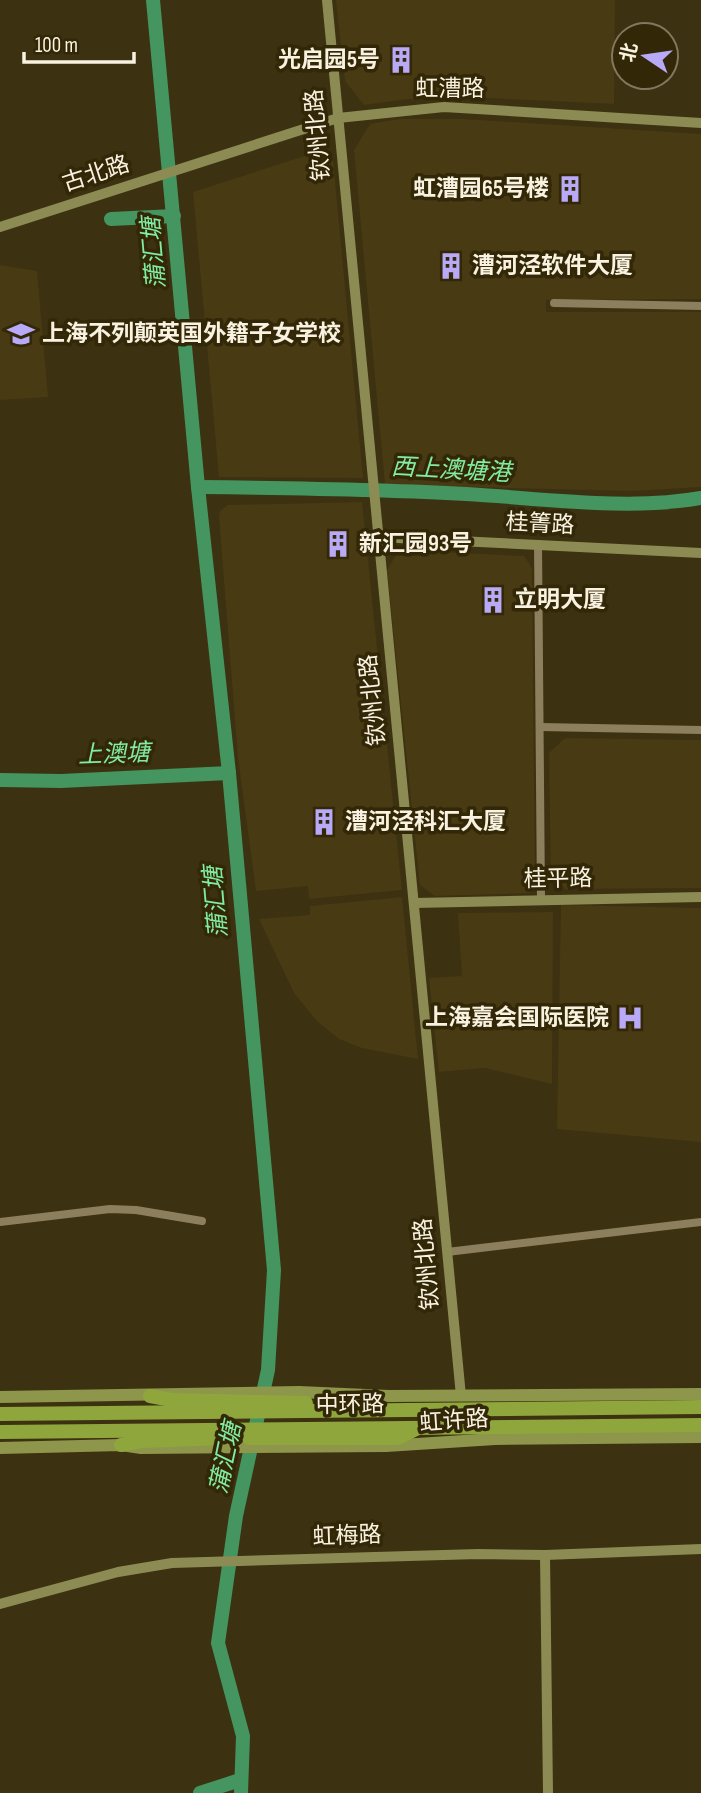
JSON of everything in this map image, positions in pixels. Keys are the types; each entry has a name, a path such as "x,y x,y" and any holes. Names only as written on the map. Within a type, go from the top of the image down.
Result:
{"highway":[{"path":"150,1396 238,1401"},
{"name":"中环路","path":"0,1414 238,1401 284,1401 372,1409 701,1407"},
{"name":"中环路","path":"0,1432 278,1438 421,1427 701,1425"},
{"path":"121,1445 142,1441 232,1438"}],"main road":[{"name":"虹许路","path":"284,1401 389,1396 701,1394"},
{"path":"0,1397 150,1396"},
{"name":"虹许路","path":"278,1438 386,1446 495,1439 701,1437"},
{"path":"0,1448 121,1445"}],"street":[{"name":"钦州北路","path":"327,0 461,1396"},
{"name":"虹漕路","path":"205,161 338,118 444,107 701,122"},
{"name":"古北路","path":"0,227 205,161"},
{"path":"554,303 701,306"},
{"name":"桂箐路","path":"377,537 701,552"},
{"path":"538,544 541,900"},
{"path":"540,727 701,730"},
{"name":"桂平路","path":"415,904 701,897"},
{"path":"0,1222 110,1209 136,1210 202,1221"},
{"path":"447,1252 701,1222"},
{"name":"虹梅路","path":"0,1604 144,1566 207,1561 478,1554 545,1555 701,1549"},
{"path":"545,1555 548,1793"}],"shaded area":[{"path":"336,0 615,0 615,21 610,21 610,91 614,91 614,104 469,97 407,99 364,105 345,81"},
{"path":"400,119 463,119 701,134 701,299 546,300 546,312 701,312 701,487 633,491 385,485 354,150 370,124"},
{"path":"317,152 333,160 363,478 219,477 193,192"},
{"name":"上海不列颠英国外籍子女学校","path":"0,265 37,271 48,397 0,400"},
{"path":"362,502 402,890 309,899 308,886 256,891 238,758 220,511 228,505"},
{"path":"399,550 524,556 532,568 535,885 530,893 435,896 420,885 387,570"},
{"path":"565,738 701,740 701,888 566,889 551,877 549,753"},
{"path":"402,897 418,1059 362,1048 339,1039 317,1021 294,993 259,919 310,915 310,906"},
{"name":"上海嘉会国际医院","path":"561,905 701,908 701,1142 557,1129"},
{"path":"553,912 552,1084 485,1068 439,1072 429,978 462,976 458,913"}],"waterway":[{"name":"蒲汇塘","path":"153,0 198,487 229,773 274,1270 268,1370 236,1516 218,1643 243,1736 241,1793"},
{"path":"111,219 174,216"},
{"name":"西上澳塘港","path":"198,487 399,491 614,504 701,498"},
{"name":"上澳塘","path":"0,780 61,781 229,773"},
{"path":"200,1793 240,1780"}],"place":[{"name":"光启园5号","path":"401,60"},
{"name":"虹漕园65号楼","path":"570,189"},
{"name":"漕河泾软件大厦","path":"451,266"},
{"name":"上海不列颠英国外籍子女学校","path":"21,334"},
{"name":"新汇园93号","path":"338,544"},
{"name":"立明大厦","path":"493,600"},
{"name":"漕河泾科汇大厦","path":"324,822"},
{"name":"上海嘉会国际医院","path":"630,1018"}]}
